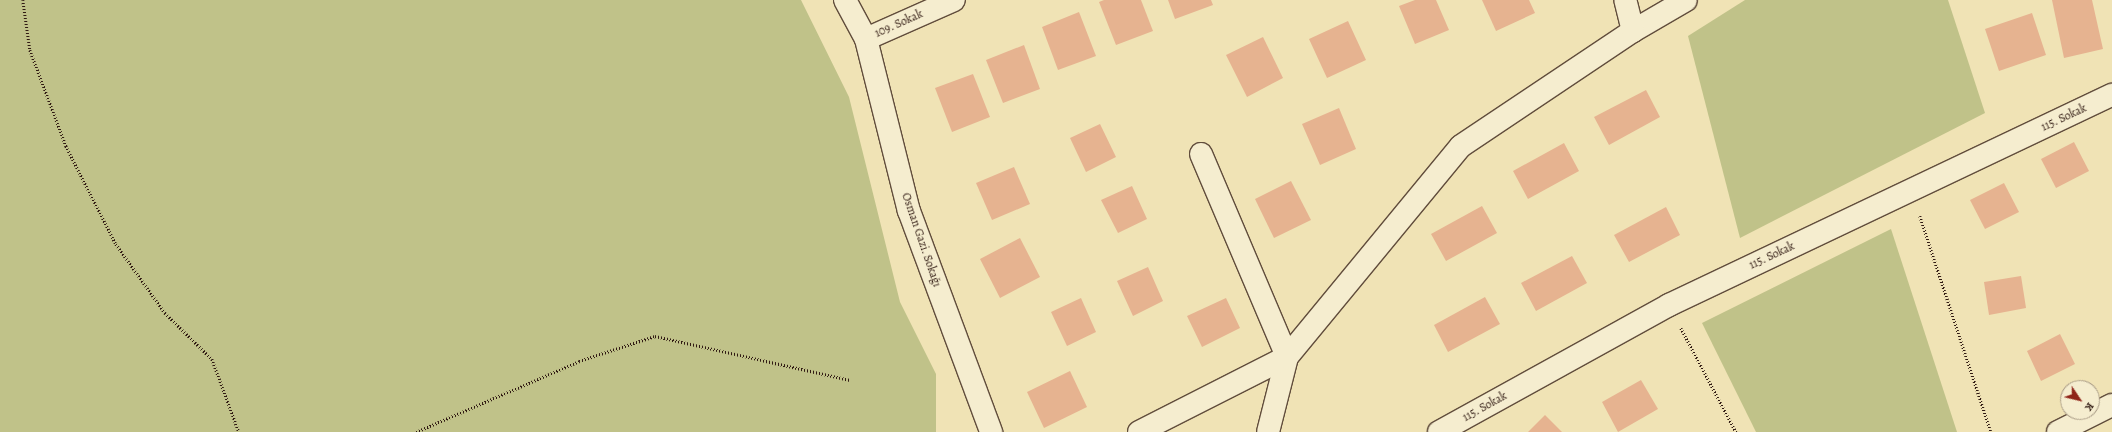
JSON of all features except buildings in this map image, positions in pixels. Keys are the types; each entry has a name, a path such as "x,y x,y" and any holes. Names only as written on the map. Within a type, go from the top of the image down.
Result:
{"street":[{"name":"Osman Gazi. Sokağı","path":"846,0 866,39 909,211 991,432"},
{"name":"109. Sokak","path":"866,39 954,0"},
{"path":"1625,0 1633,32"},
{"path":"1139,432 1287,357 1462,146 1633,32 1686,0"},
{"name":"115. Sokak","path":"1438,432 1669,305 2112,95"},
{"path":"1201,154 1287,357 1268,432"},
{"path":"2058,432 2112,405"}],"path":[{"path":"23,0 30,50 66,146 116,244 165,313 212,359 239,432"},
{"path":"1911,190 1991,432"},
{"path":"1669,305 1736,432"},
{"path":"416,432 579,361 655,336 850,380"}],"green space":[{"path":"0,0 801,0 849,97 900,302 936,374 936,432 0,432"},
{"path":"1745,0 1948,0 1985,113 1740,238 1688,36"},
{"path":"1891,229 1957,432 1756,432 1702,323"}]}
